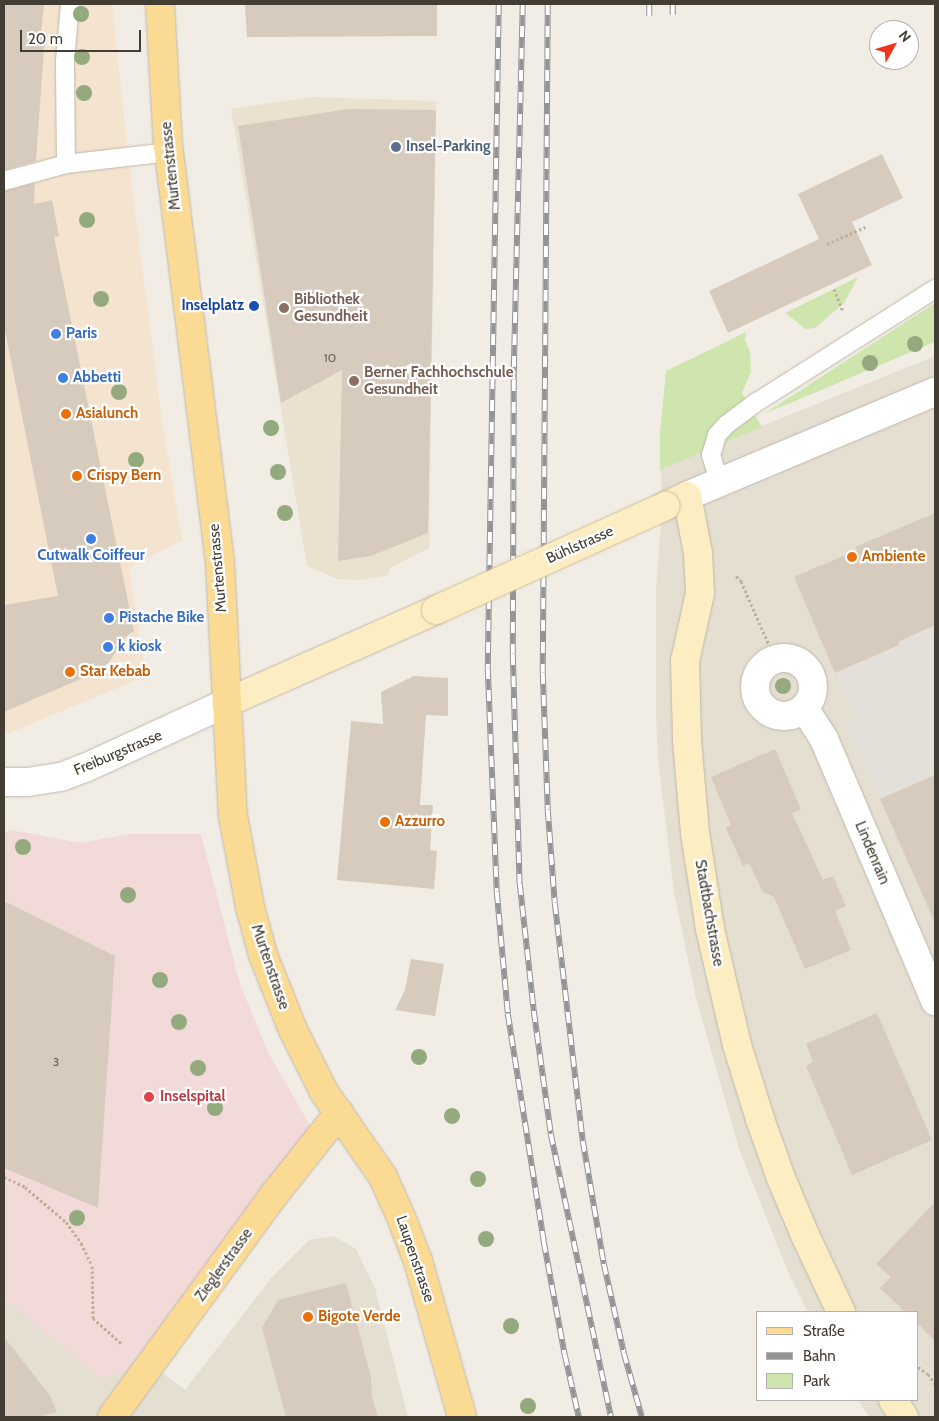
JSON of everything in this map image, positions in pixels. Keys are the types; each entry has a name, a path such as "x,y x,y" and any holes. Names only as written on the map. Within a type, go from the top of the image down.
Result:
{"main road":[{"name":"Murtenstrasse","path":"160,4 169,152 220,563 233,816 250,907 263,955 293,1030 324,1092 339,1114"},
{"name":"Bühlstrasse","path":"226,704 676,501"},
{"name":"Stadtbachstrasse","path":"676,501 698,553 700,593 685,661 686,740 695,832 710,929 737,1045 760,1120 804,1235 841,1311"},
{"name":"Zieglerstrasse","path":"112,1417 274,1195 339,1114"},
{"name":"Laupenstrasse","path":"339,1114 383,1177 404,1226 418,1261 462,1417"},
{"path":"893,1401 904,1417"}],"street":[{"name":"Bühlstrasse","path":"676,501 719,481 935,392"},
{"path":"775,659 795,660 810,673 813,692 804,708 791,716 777,716 768,712 756,697 756,678 760,670 775,659"},
{"name":"Freiburgstrasse","path":"4,782 28,782 61,777 106,760 226,704"},
{"name":"Lindenrain","path":"804,708 824,739 935,1001"}],"lane":[{"path":"66,164 65,61 70,4"},
{"path":"4,180 66,164 169,152"},
{"path":"719,481 711,455 718,436 726,425 757,402 935,289"}],"path":[{"path":"827,244 865,227"},
{"path":"732,571 741,581 775,659"},
{"path":"4,1177 25,1187 66,1222 81,1244 92,1266 93,1318 148,1368"},
{"path":"919,1368 928,1374 935,1384"}],"shaded area":[{"path":"4,4 112,4 129,163 161,414 182,540 129,568 146,676 4,735"},
{"name":"Berner Fachhochschule Gesundheit","path":"311,97 436,101 429,548 390,568 388,575 362,580 337,579 307,566 231,109"},
{"path":"935,356 935,1417 869,1417 859,1401 919,1401 919,1311 808,1311 788,1272 739,1149 696,998 674,892 658,759 656,590 662,509 661,470 705,449"},
{"path":"935,625 935,775 880,799 846,723 855,718 835,673 899,645 898,642"},
{"name":"Inselspital","path":"11,830 81,843 129,834 201,834 240,984 268,1052 319,1141 149,1362 101,1378 4,1298 4,832"},
{"path":"334,1236 356,1249 375,1288 408,1417 4,1417 4,1298 101,1378 149,1362 185,1390 272,1277 309,1240"}],"green space":[{"path":"858,277 844,303 815,328 806,329 785,313"},
{"path":"935,303 935,342 764,414"},
{"path":"746,332 745,340 750,352 751,372 742,393 762,427 660,470 660,433 666,371"}],"building":[{"path":"4,4 44,4 41,34 45,35 36,161 4,170"},
{"path":"245,4 437,4 437,36 247,37"},
{"name":"Berner Fachhochschule Gesundheit","path":"349,109 436,110 428,533 371,556 338,561 342,370 281,403 238,126"},
{"path":"882,154 903,198 852,222 872,265 728,333 709,291 819,239 798,194"},
{"path":"35,183 34,204 52,200 59,236 54,237 134,631 123,639 106,668 4,712 4,605 58,596 4,326 4,191"},
{"path":"935,513 935,625 898,642 899,645 835,673 794,577 857,550 855,547"},
{"path":"414,676 448,678 448,716 426,715 420,805 433,805 430,850 437,851 434,889 337,880 351,721 383,724 381,692"},
{"path":"775,749 801,809 792,813 823,880 833,876 846,906 835,911 851,950 805,969 774,897 763,892 749,863 743,866 726,828 731,825 711,777"},
{"path":"935,775 935,923 880,799"},
{"path":"4,901 115,956 98,1208 4,1168"},
{"path":"411,959 444,964 435,1016 395,1010 405,990"},
{"path":"877,1013 932,1140 852,1175 806,1066 813,1062 806,1044"},
{"path":"935,1202 935,1341 919,1325 919,1311 904,1311 880,1288 891,1277 876,1264"},
{"path":"346,1283 371,1377 372,1397 378,1417 286,1417 262,1328 278,1300"},
{"path":"4,1337 49,1394 57,1412 37,1417 4,1417"}],"railway":[{"path":"499,4 488,668 497,892 508,1014 544,1242 565,1355 579,1417"},
{"path":"523,4 514,380 513,654 520,884 534,1011 551,1134 611,1417"},
{"path":"548,4 543,673 548,810 555,903 583,1141 604,1264 624,1353 642,1417"},
{"path":"649,4 649,16"},
{"path":"673,4 673,15"}],"place":[{"name":"Insel-Parking","path":"396,147"},
{"name":"Inselplatz","path":"254,306"},
{"name":"Bibliothek Gesundheit","path":"284,308"},
{"name":"Paris","path":"56,334"},
{"name":"Abbetti","path":"63,378"},
{"name":"Berner Fachhochschule Gesundheit","path":"354,381"},
{"name":"Asialunch","path":"66,414"},
{"name":"Crispy Bern","path":"77,476"},
{"name":"Cutwalk Coiffeur","path":"91,539"},
{"name":"Ambiente","path":"852,557"},
{"name":"Pistache Bike","path":"109,618"},
{"name":"k kiosk","path":"108,647"},
{"name":"Star Kebab","path":"70,672"},
{"name":"Azzurro","path":"385,822"},
{"name":"Inselspital","path":"149,1097"},
{"name":"Bigote Verde","path":"308,1317"}]}
